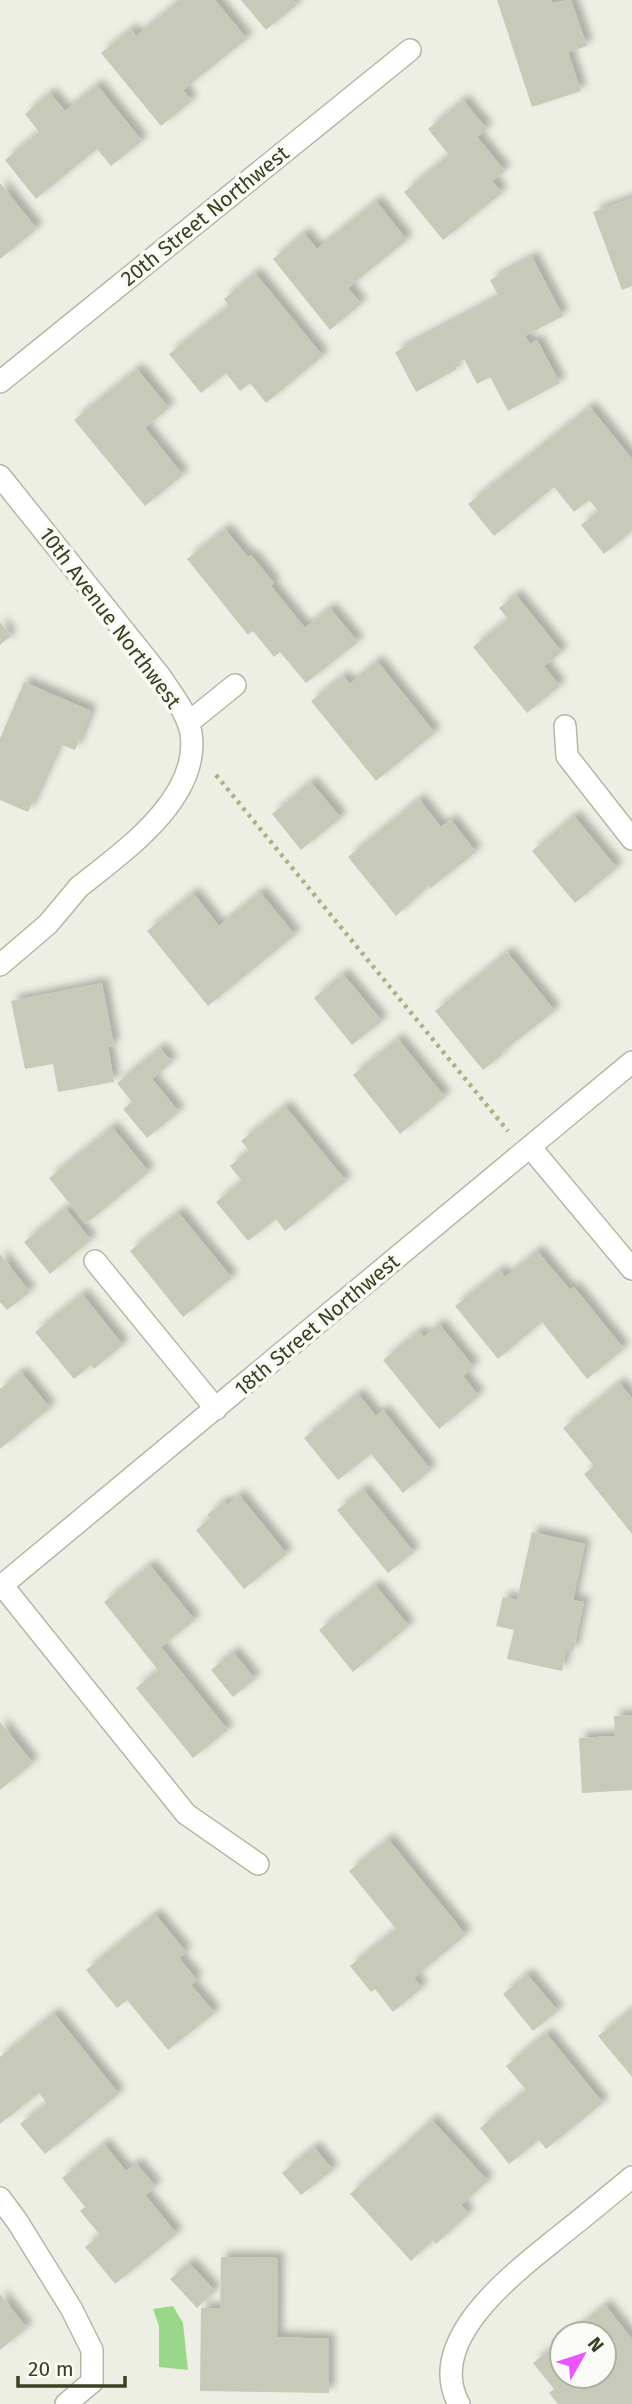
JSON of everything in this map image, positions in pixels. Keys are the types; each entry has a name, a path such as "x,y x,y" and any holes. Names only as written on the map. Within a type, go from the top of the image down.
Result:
{"street":[{"name":"20th Street Northwest","path":"0,382 410,50"},
{"name":"10th Avenue Northwest","path":"0,476 160,676 188,723 192,754 174,794 149,828 79,887 48,924 0,965"},
{"path":"188,723 235,685"},
{"path":"565,726 567,756 632,839"},
{"name":"18th Street Northwest","path":"1,1586 632,1062"},
{"path":"531,1147 632,1269"},
{"path":"95,1261 216,1409"},
{"path":"1,1586 186,1814 258,1864"},
{"path":"459,2404 452,2388 453,2356 463,2333 495,2291 632,2178"},
{"path":"0,2198 71,2308 92,2350 92,2382 66,2404"}],"path":[{"path":"191,745 507,1130 531,1147"}],"shaded area":[{"path":"173,2306 183,2323 188,2370 159,2367 159,2326 153,2309"}],"building":[{"path":"180,0 215,0 247,39 183,90 192,101 161,126 101,53 131,29 136,36"},
{"path":"241,0 293,0 297,5 266,30"},
{"path":"497,0 551,0 552,3 571,0 587,46 568,52 581,91 532,107"},
{"path":"97,85 142,141 111,166 97,149 36,199 5,160 39,132 25,114 50,93 65,111"},
{"path":"463,100 487,129 477,137 505,171 492,181 502,193 443,240 404,192 449,155 428,129"},
{"path":"0,183 37,229 0,259"},
{"path":"632,198 632,286 622,290 593,212"},
{"path":"376,201 407,240 348,288 361,304 330,330 273,259 304,233 317,249"},
{"path":"532,257 563,316 525,336 530,344 537,340 560,383 508,411 490,377 477,384 464,359 454,365 457,369 416,392 395,352 499,297 490,280"},
{"path":"255,273 323,356 266,403 250,383 240,391 226,373 201,393 169,354 229,306 224,299"},
{"path":"137,369 169,408 145,428 183,475 145,506 74,420"},
{"path":"590,407 632,459 632,531 604,554 581,525 598,511 589,500 574,512 554,487 494,536 468,504"},
{"path":"225,529 274,583 271,586 305,628 330,608 358,642 306,683 280,652 274,657 253,631 248,635 187,559"},
{"path":"516,595 562,652 544,666 560,686 527,713 473,647 508,619 499,608"},
{"path":"0,622 11,636 0,645"},
{"path":"377,661 435,733 376,781 311,701 343,676 350,684"},
{"path":"24,682 91,711 75,750 59,744 28,812 0,800 0,739"},
{"path":"311,782 341,818 301,850 272,814"},
{"path":"419,799 441,827 451,820 476,852 431,888 429,886 396,916 348,857"},
{"path":"574,816 617,868 575,903 532,851"},
{"path":"260,892 295,935 208,1006 147,931 193,893 219,926"},
{"path":"507,952 555,1011 483,1070 435,1011"},
{"path":"343,974 382,1021 352,1045 314,998"},
{"path":"102,983 114,1046 108,1047 114,1082 58,1092 53,1064 25,1069 11,1001"},
{"path":"398,1039 445,1097 400,1134 353,1075"},
{"path":"160,1048 172,1062 152,1079 179,1112 147,1138 123,1109 132,1102 117,1083"},
{"path":"285,1106 346,1181 285,1231 276,1219 248,1241 216,1202 242,1181 230,1166 249,1150 241,1141"},
{"path":"112,1127 149,1172 86,1224 49,1178"},
{"path":"65,1208 91,1240 50,1274 24,1242"},
{"path":"178,1212 232,1278 183,1317 130,1251"},
{"path":"537,1251 570,1290 574,1287 624,1349 587,1379 542,1322 498,1359 455,1306 500,1270 505,1277"},
{"path":"0,1254 30,1292 7,1310 0,1302"},
{"path":"82,1294 123,1345 94,1369 91,1365 74,1379 35,1332"},
{"path":"439,1324 474,1367 463,1376 479,1396 439,1429 383,1360 419,1331 424,1337"},
{"path":"21,1372 50,1408 0,1449 0,1389"},
{"path":"619,1383 632,1398 632,1534 584,1474 594,1466 563,1428"},
{"path":"358,1394 376,1416 383,1410 431,1470 403,1493 371,1454 338,1480 304,1438"},
{"path":"363,1489 414,1552 388,1573 337,1510"},
{"path":"239,1495 287,1554 244,1589 196,1530 210,1518 207,1515 224,1501 227,1505"},
{"path":"532,1532 585,1544 573,1600 584,1602 573,1652 566,1650 562,1671 507,1659 514,1630 496,1626 503,1597 517,1600"},
{"path":"150,1565 195,1620 161,1647 228,1730 193,1758 136,1688 158,1670 104,1602"},
{"path":"375,1585 409,1626 353,1672 319,1630"},
{"path":"233,1652 255,1679 233,1697 211,1670"},
{"path":"632,1715 632,1790 582,1793 579,1738 615,1736 614,1716"},
{"path":"0,1722 33,1763 0,1790"},
{"path":"388,1839 466,1935 414,1978 422,1988 393,2012 375,1989 371,1992 350,1966 396,1929 349,1871"},
{"path":"155,1914 186,1952 179,1958 197,1980 191,1985 215,2013 168,2050 127,2000 117,2008 86,1970"},
{"path":"527,1974 558,2011 533,2031 503,1994"},
{"path":"632,2009 632,2077 598,2036"},
{"path":"54,2013 119,2094 45,2154 20,2124 47,2103 39,2093 0,2124 0,2057"},
{"path":"546,2033 603,2103 546,2149 539,2140 509,2164 480,2128 526,2090 506,2066"},
{"path":"432,2120 488,2181 461,2205 469,2214 436,2244 433,2240 411,2261 350,2194"},
{"path":"104,2144 126,2171 136,2163 156,2187 145,2195 177,2234 115,2284 85,2247 100,2235 80,2211 85,2207 62,2178"},
{"path":"314,2147 333,2170 301,2195 282,2173"},
{"path":"221,2257 278,2258 277,2337 329,2339 329,2393 200,2391 201,2308 220,2308"},
{"path":"189,2263 215,2291 197,2308 170,2279"},
{"path":"0,2294 27,2328 0,2350"},
{"path":"605,2305 617,2320 586,2320"},
{"path":"618,2321 632,2339 632,2404 558,2404 549,2393 553,2390 618,2390"},
{"path":"548,2351 548,2382 533,2363"}]}
